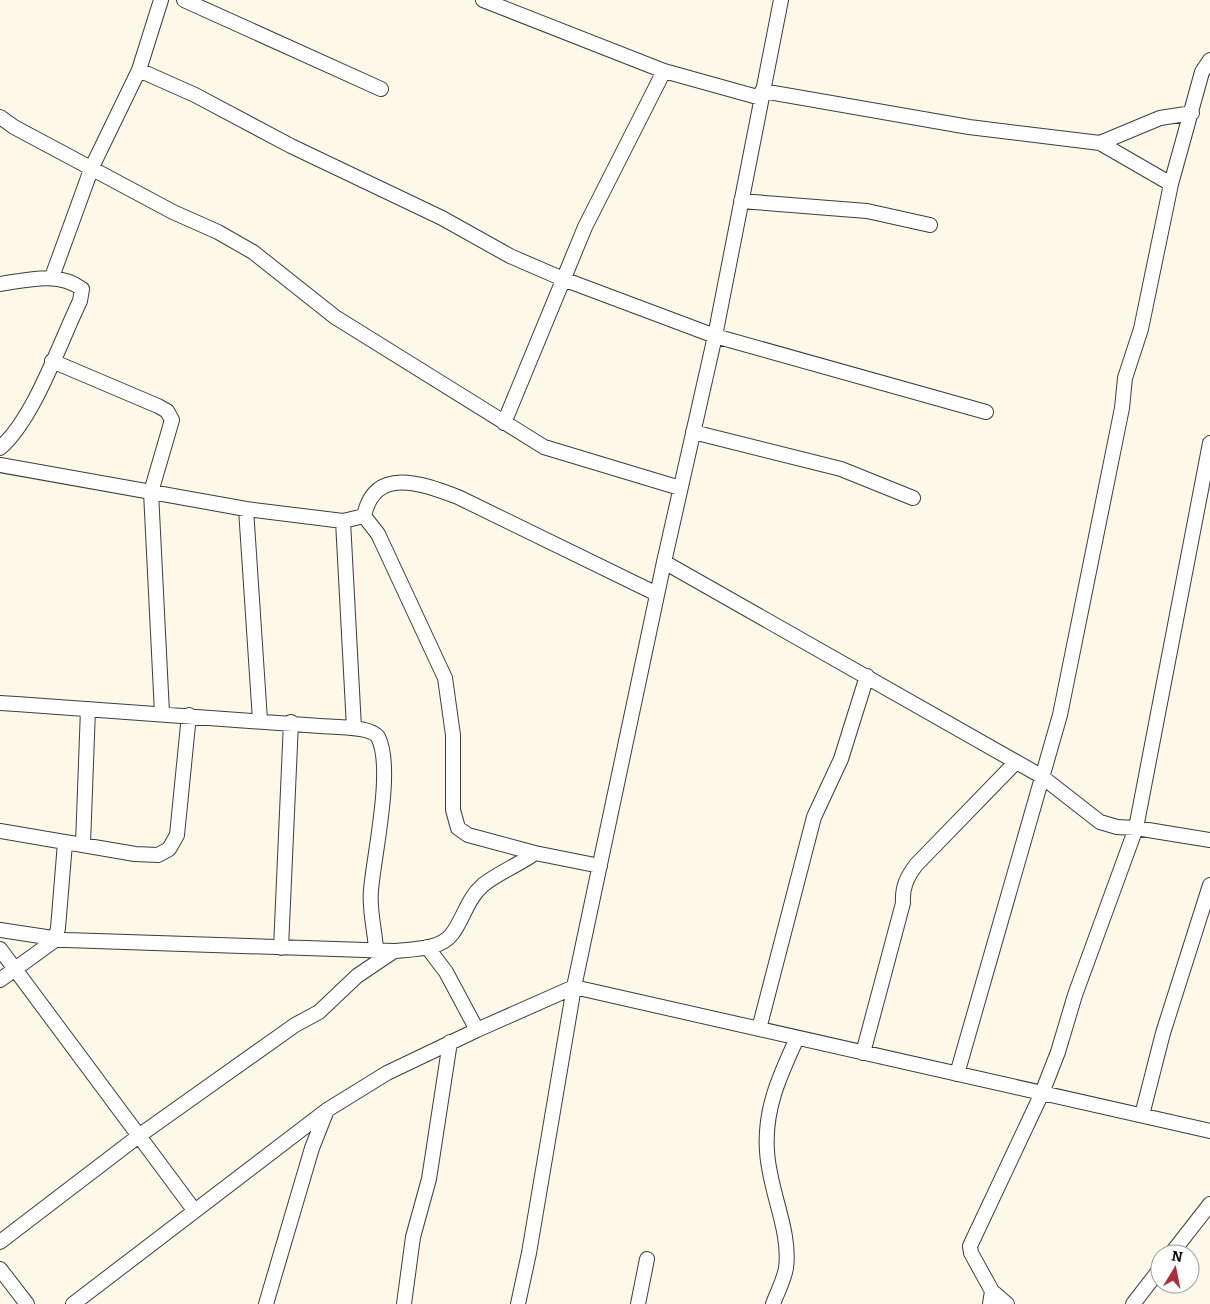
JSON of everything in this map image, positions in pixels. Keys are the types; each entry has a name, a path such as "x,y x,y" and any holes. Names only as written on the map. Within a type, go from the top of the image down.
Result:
{"street":[{"path":"52,278 92,167 139,70 161,0"},
{"path":"184,0 381,89"},
{"path":"483,0 664,71 762,95 969,127 1100,143 1171,184"},
{"path":"518,1304 530,1253 574,987 714,336 780,0"},
{"path":"957,1074 1068,682 1122,408 1124,378 1141,329 1171,184 1202,72 1210,60"},
{"path":"139,70 195,95 291,146 434,214 510,256 563,279 714,336 986,412"},
{"path":"504,423 586,228 664,71"},
{"path":"1100,143 1160,118 1192,113"},
{"path":"0,117 14,127 173,212 218,232 253,252 335,317 544,447 680,488"},
{"path":"741,201 867,211 930,225"},
{"path":"0,284 52,278 72,281 82,289 80,301 34,401 10,438 0,448"},
{"path":"52,361 167,411 172,420 151,492 162,713"},
{"path":"693,432 841,469 913,498"},
{"path":"1007,1304 991,1297 971,1253 970,1246 1042,1093 1058,1052 1075,995 1136,828 1210,442"},
{"path":"0,465 246,509 343,521 364,516"},
{"path":"600,866 535,852 468,834 458,828 453,810 453,735 445,678 378,534 364,516 367,502 378,490 390,483 409,482 427,486 458,497 657,594"},
{"path":"246,509 260,720"},
{"path":"343,521 354,728"},
{"path":"664,562 1041,776 1100,822 1117,827 1136,828 1210,840"},
{"path":"760,1029 814,817 841,759 867,676"},
{"path":"0,703 291,722 370,731 376,735 384,757 379,826 370,891 370,911 376,950"},
{"path":"83,844 88,709"},
{"path":"0,831 135,854 158,855 169,849 176,835 190,715"},
{"path":"281,948 291,722"},
{"path":"863,1052 903,903 902,891 907,877 916,865 1016,762"},
{"path":"0,980 55,940 58,928 66,842"},
{"path":"0,930 55,940 394,951 427,947 443,942 452,934 468,901 484,885 519,865 535,852"},
{"path":"1142,1116 1163,1033 1210,886"},
{"path":"427,947 446,972 477,1030"},
{"path":"0,949 194,1210"},
{"path":"0,1242 140,1135 295,1025 319,1012 357,976 394,951"},
{"path":"73,1304 327,1110 387,1074 450,1042 574,987 1210,1131"},
{"path":"773,1304 786,1269 787,1244 771,1185 767,1150 768,1115 776,1083 797,1038"},
{"path":"404,1304 413,1237 429,1180 450,1042"},
{"path":"266,1304 312,1148 327,1110"},
{"path":"1179,1244 1210,1204"},
{"path":"638,1304 647,1259"},
{"path":"0,1269 27,1304"},
{"path":"1133,1304 1150,1282"}]}
